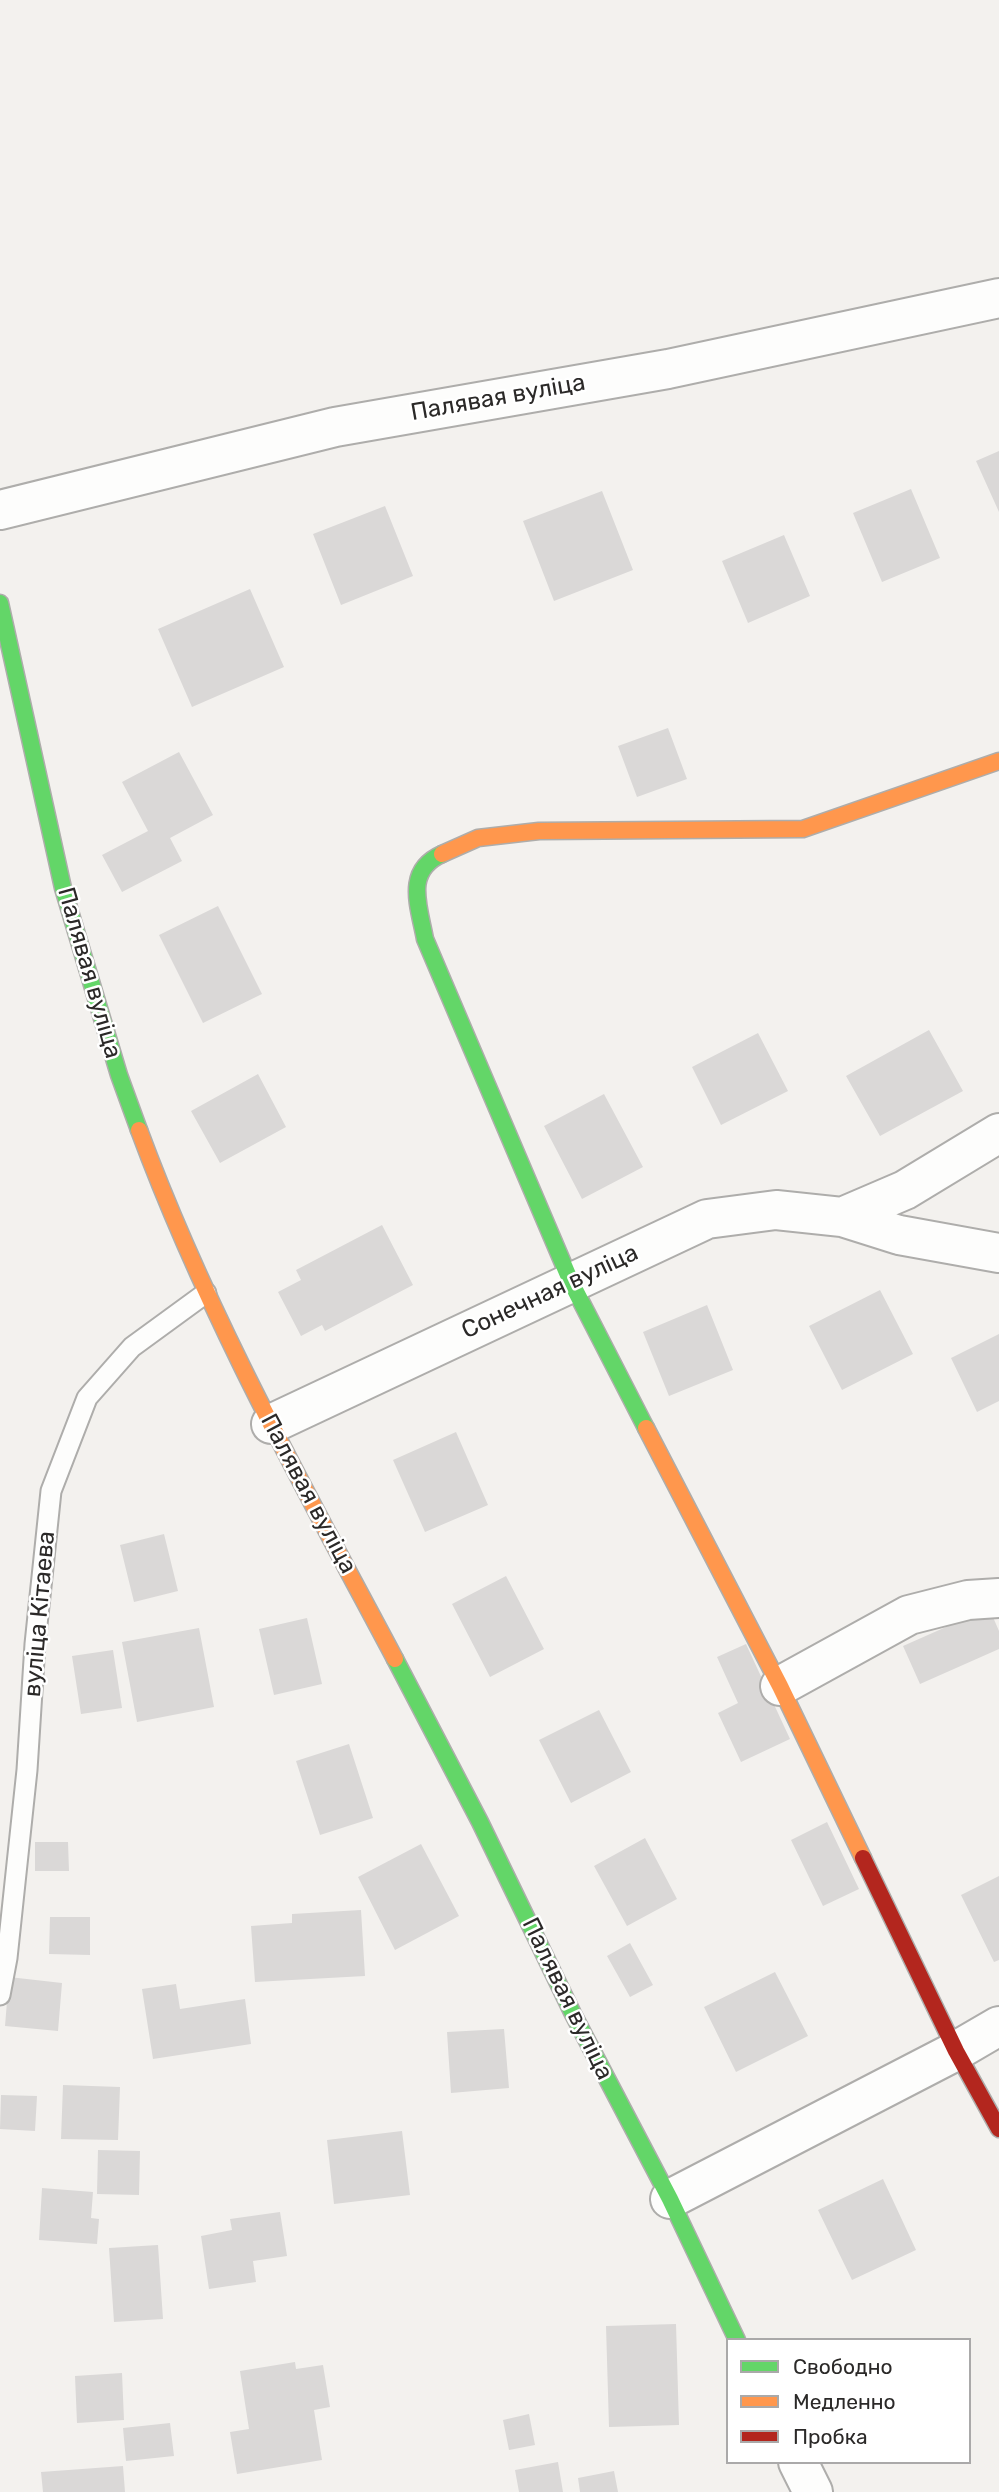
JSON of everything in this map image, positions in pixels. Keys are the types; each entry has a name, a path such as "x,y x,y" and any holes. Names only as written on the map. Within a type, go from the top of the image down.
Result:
{"street":[{"name":"Палявая вуліца","path":"0,510 335,427 668,369 999,298"},
{"name":"Палявая вуліца","path":"0,603 63,888 91,984 119,1075 147,1151 206,1293 271,1424 480,1822 573,2014 670,2199 736,2338"},
{"path":"999,761 803,828 538,831 478,838 428,860 415,885 425,939 571,1282 780,1686 956,2051 999,2129"},
{"name":"Сонечная вуліца","path":"842,1217 905,1190 999,1133"},
{"name":"Сонечная вуліца","path":"271,1424 707,1219 776,1210 842,1217 900,1236 999,1253"},
{"path":"780,1686 909,1615 968,1600 999,1598"},
{"path":"670,2199 956,2051 999,2026"},
{"path":"799,2464 813,2492"}],"lane":[{"name":"вуліца Кітаева","path":"0,1995 27,1770 35,1644 51,1491 86,1398 132,1347 206,1293"}],"building":[{"path":"999,451 999,512 976,461"},
{"path":"911,489 940,558 882,582 853,513"},
{"path":"602,491 633,570 554,601 523,521"},
{"path":"385,506 413,576 341,605 313,534"},
{"path":"784,535 810,596 748,623 722,561"},
{"path":"250,589 284,667 192,707 158,629"},
{"path":"668,728 687,779 637,797 618,746"},
{"path":"179,752 213,815 170,838 182,861 122,892 102,855 148,831 122,782"},
{"path":"218,906 262,994 203,1023 159,935"},
{"path":"929,1030 963,1091 880,1136 846,1076"},
{"path":"758,1033 788,1091 721,1125 692,1067"},
{"path":"258,1074 286,1127 220,1163 191,1111"},
{"path":"604,1094 643,1167 582,1199 544,1126"},
{"path":"382,1225 413,1285 325,1331 322,1325 301,1336 278,1292 301,1280 296,1270"},
{"path":"880,1290 913,1354 842,1390 809,1326"},
{"path":"707,1305 733,1370 669,1396 643,1332"},
{"path":"999,1334 999,1401 977,1412 951,1358"},
{"path":"456,1432 488,1505 425,1532 393,1460"},
{"path":"164,1534 178,1591 134,1602 120,1545"},
{"path":"506,1576 544,1649 490,1677 452,1604"},
{"path":"989,1608 999,1631 999,1649 920,1684 903,1646"},
{"path":"307,1618 322,1684 274,1695 259,1629"},
{"path":"199,1628 214,1707 137,1722 122,1642"},
{"path":"746,1644 790,1739 741,1762 718,1713 738,1703 717,1657"},
{"path":"113,1650 122,1708 81,1714 72,1656"},
{"path":"599,1710 631,1772 571,1803 539,1740"},
{"path":"349,1744 373,1818 320,1835 296,1761"},
{"path":"827,1822 859,1889 823,1906 791,1840"},
{"path":"645,1838 677,1899 627,1926 594,1866"},
{"path":"35,1842 68,1842 69,1871 35,1871"},
{"path":"421,1844 459,1916 395,1950 358,1877"},
{"path":"999,1876 999,1960 994,1962 961,1895"},
{"path":"361,1910 365,1976 255,1982 251,1926 292,1923 292,1914"},
{"path":"50,1917 90,1917 90,1955 49,1954"},
{"path":"630,1943 653,1985 630,1997 607,1956"},
{"path":"775,1972 808,2036 736,2072 704,2007"},
{"path":"9,1977 62,1983 58,2031 5,2026"},
{"path":"176,1984 180,2009 245,1999 251,2044 153,2059 142,1989"},
{"path":"504,2029 509,2088 451,2093 447,2032"},
{"path":"63,2085 120,2087 118,2140 61,2139"},
{"path":"1,2095 37,2096 35,2131 0,2129"},
{"path":"402,2131 410,2195 334,2204 327,2140"},
{"path":"98,2150 140,2151 139,2195 97,2194"},
{"path":"883,2179 916,2250 852,2280 818,2210"},
{"path":"42,2188 93,2192 91,2218 99,2219 97,2244 39,2240"},
{"path":"280,2212 287,2256 253,2261 256,2282 209,2289 201,2236 232,2230 230,2219"},
{"path":"158,2245 163,2319 114,2322 109,2248"},
{"path":"676,2324 679,2425 609,2427 606,2326"},
{"path":"295,2362 296,2369 323,2365 330,2407 314,2410 322,2460 237,2474 230,2432 249,2429 240,2371"},
{"path":"122,2373 124,2420 77,2423 75,2376"},
{"path":"529,2414 535,2445 509,2450 503,2420"},
{"path":"170,2423 174,2456 126,2461 123,2428"},
{"path":"558,2462 563,2492 519,2492 515,2470"},
{"path":"123,2466 125,2492 43,2492 41,2472"},
{"path":"614,2471 618,2492 580,2492 578,2478"}],"traffic: fast":[{"path":"0,603 63,888 119,1075 139,1130"},
{"path":"442,854 430,861 418,880 418,902 425,939 571,1282 646,1428"},
{"path":"395,1659 480,1822 573,2014 670,2199 736,2338"}],"traffic: slow":[{"path":"442,854 478,838 539,831 803,829 999,761"},
{"path":"139,1130 195,1266 226,1333 395,1659"},
{"path":"646,1428 780,1686 863,1858"}],"traffic: jam":[{"path":"863,1858 956,2051 999,2129"}]}
